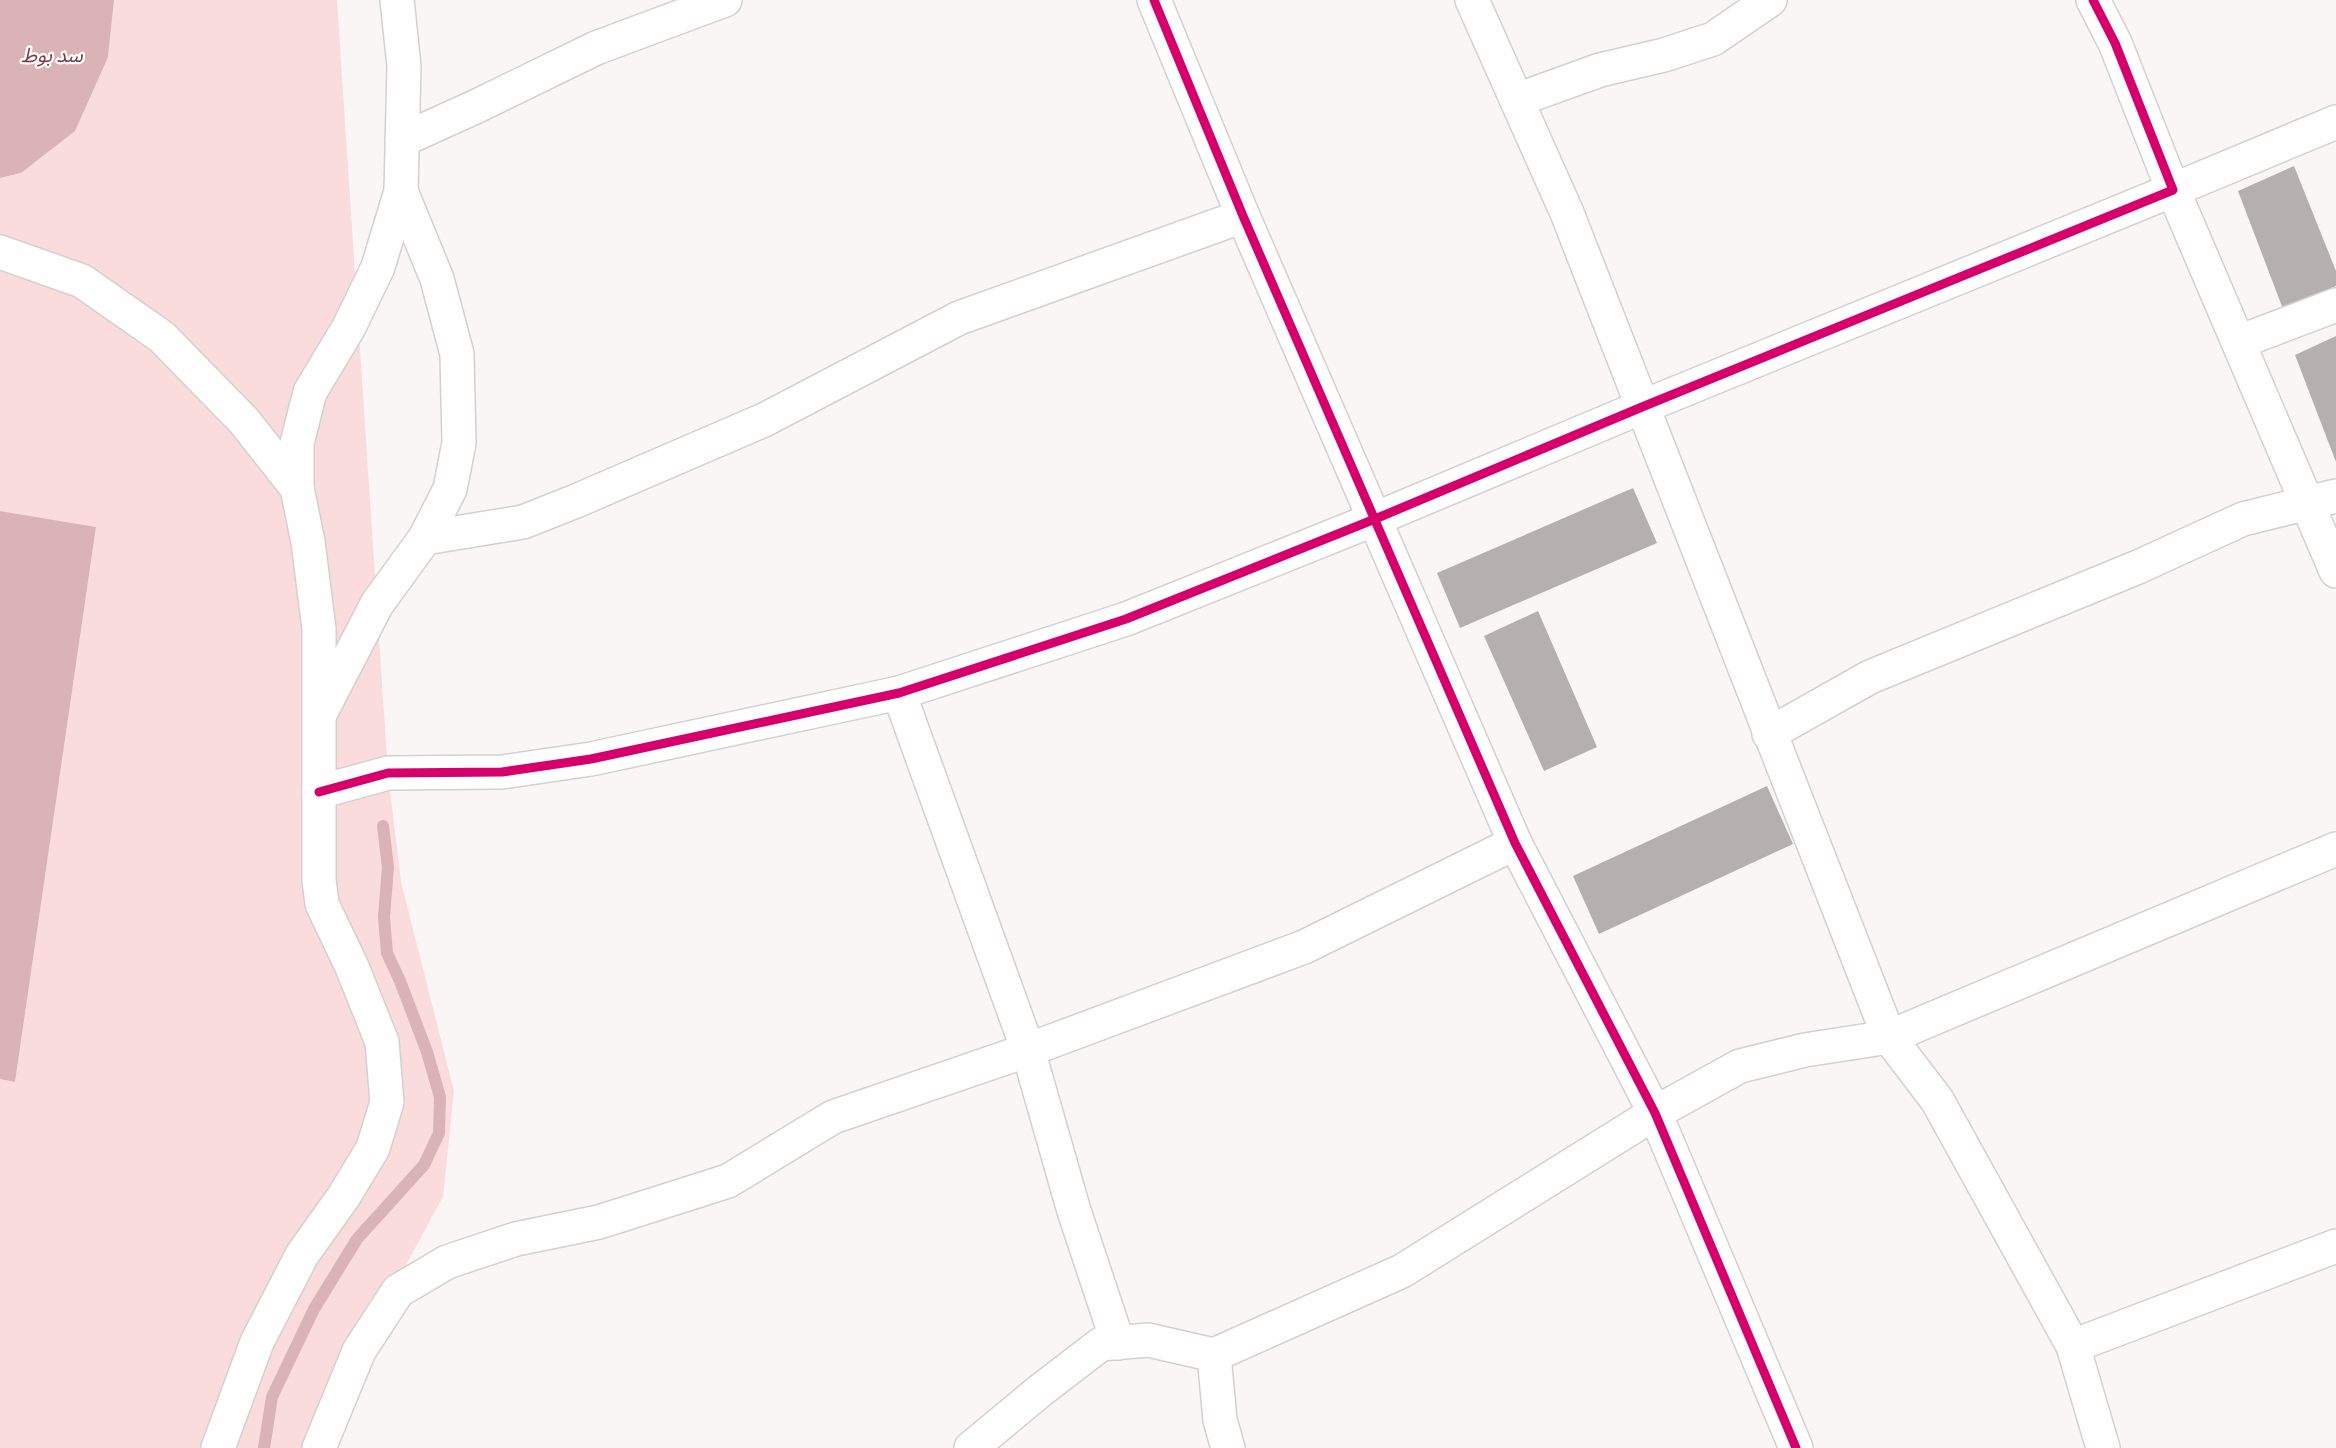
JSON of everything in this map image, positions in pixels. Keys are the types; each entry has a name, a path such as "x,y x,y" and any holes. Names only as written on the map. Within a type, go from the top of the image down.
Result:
{"street":[{"path":"218,1448 257,1342 302,1255 344,1196 373,1148 387,1102 382,1042 352,967 322,904 319,880 319,629 308,542 297,488 297,443 310,392 349,327 378,267 401,191 404,66 397,0"},
{"path":"402,140 596,48 725,0"},
{"path":"1154,0 1243,216 1515,843 1655,1113 1796,1448"},
{"path":"1472,0 1567,213 1889,1037 1937,1100 2073,1347 2103,1448"},
{"path":"1517,100 1600,70 1664,55 1713,39 1770,0"},
{"path":"2093,0 2115,43 2173,190 2239,342 2321,499 2336,572"},
{"path":"319,792 388,773 502,772 591,759 899,693 1126,619 1375,519 2336,122"},
{"path":"319,716 377,604 425,538 450,489 459,443 457,354 437,279 401,191"},
{"path":"425,538 523,522 566,506 764,420 959,318 1243,216"},
{"path":"0,252 82,281 162,337 244,421 297,488"},
{"path":"2239,342 2336,305"},
{"path":"1769,734 1870,676 2138,567 2243,519 2321,499"},
{"path":"899,693 1028,1050 1074,1211 1118,1343"},
{"path":"319,1448 359,1350 398,1291 447,1262 516,1239 599,1222 728,1181 833,1117 1028,1050 1304,947 1515,843"},
{"path":"971,1448 1101,1344 1148,1340 1214,1355 1402,1271 1655,1113 1740,1066 1805,1050 1889,1037 2336,849"},
{"path":"2073,1347 2336,1246"},
{"path":"1214,1355 1220,1420 1228,1448"}],"shaded area":[{"path":"114,0 337,0 388,773 401,882 454,1091 443,1197 359,1351 332,1448 0,1448 0,1079 15,1082 96,527 0,511 0,178 21,173 108,57"}],"water":[{"name":"سد بوط","path":"0,0 114,0 108,57 75,131 21,173 0,178"},
{"path":"0,511 96,527 15,1082 0,1079"}],"building":[{"path":"2294,166 2336,271 2336,286 2283,309 2238,191"},
{"path":"2336,336 2336,462 2295,355"},
{"path":"1633,488 1657,543 1460,628 1437,573"},
{"path":"1538,611 1597,747 1544,771 1484,636"},
{"path":"1767,786 1793,844 1599,934 1573,876"}],"waterway":[{"path":"264,1448 272,1397 314,1309 357,1239 424,1165 439,1133 440,1097 427,1052 387,953 384,917 388,867 383,826"}],"cycle path":[{"path":"1154,0 1243,216 1515,843 1655,1113 1796,1448"},
{"path":"319,792 388,773 502,772 591,759 899,693 1126,619 1375,519 2173,190 2115,43 2093,0"}]}
